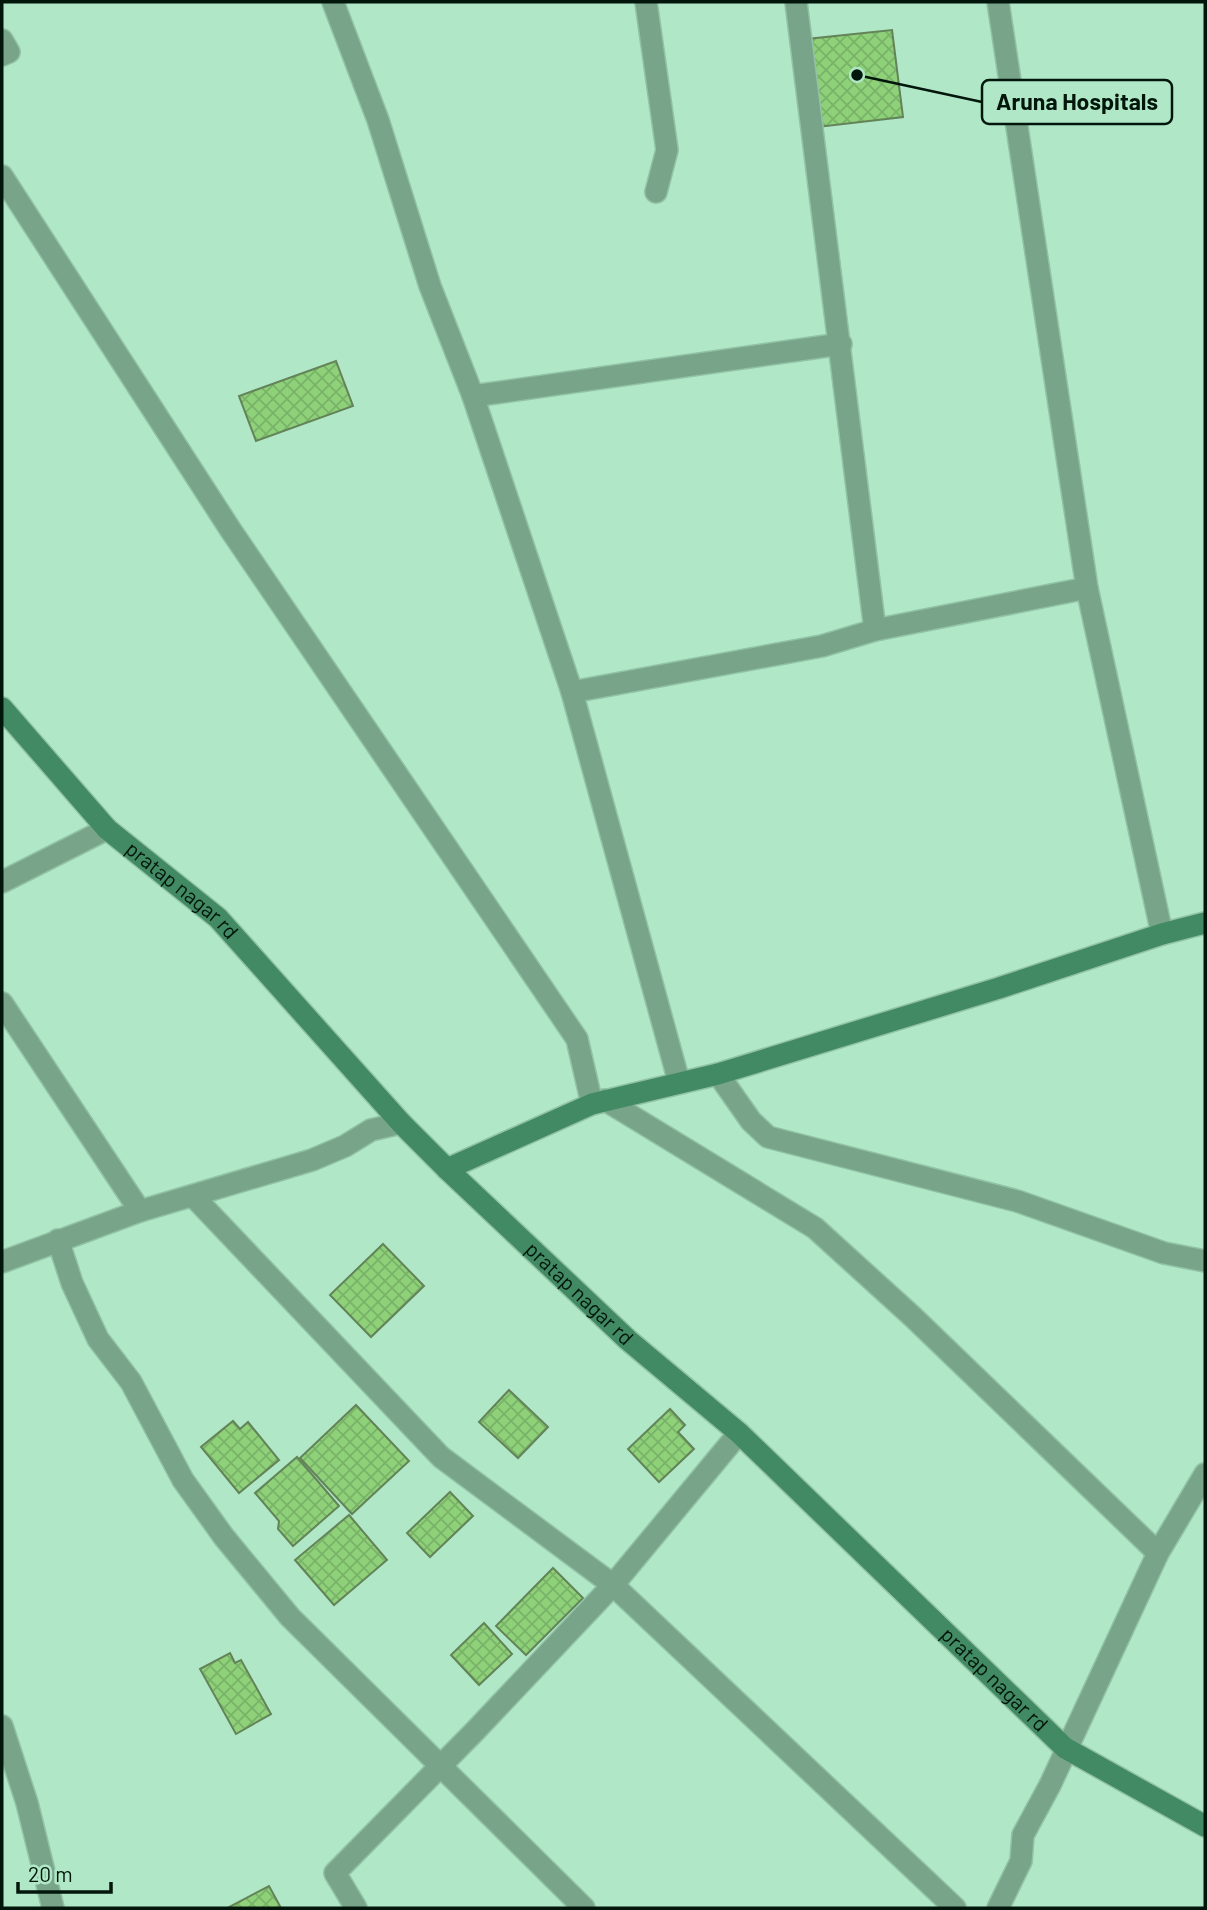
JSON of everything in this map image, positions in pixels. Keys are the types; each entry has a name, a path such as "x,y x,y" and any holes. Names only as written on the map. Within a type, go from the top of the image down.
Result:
{"street":[{"path":"333,2 378,120 430,286 472,396 572,692 679,1082"},
{"path":"646,2 667,150 656,192"},
{"path":"796,2 875,630"},
{"path":"998,2 1087,588 1162,934"},
{"path":"2,40 9,52 2,55"},
{"path":"2,176 230,528 577,1039 598,1102 815,1228 914,1317 1157,1553"},
{"path":"472,396 841,344"},
{"path":"572,692 822,646 875,630 1087,588"},
{"name":"pratap nagar rd","path":"2,708 107,830 218,918 401,1123 447,1169 628,1340 739,1433 1065,1748 1205,1826"},
{"path":"2,883 107,830"},
{"path":"447,1169 598,1102 719,1074 999,988 1162,934 1205,923"},
{"path":"2,1003 140,1211"},
{"path":"719,1074 751,1121 768,1137 1017,1201 1164,1253 1205,1261"},
{"path":"2,1262 140,1211 312,1160 345,1146 371,1130 401,1123"},
{"path":"194,1197 441,1458 613,1585 955,1908"},
{"path":"58,1240 72,1283 98,1339 131,1382 183,1480 203,1510 290,1617 584,1908"},
{"path":"356,1908 335,1873 440,1768 613,1585 739,1433"},
{"path":"998,1908 1021,1861 1023,1835 1157,1553 1205,1474"},
{"path":"2,1726 27,1803 53,1908"}],"building":[{"path":"892,30 903,117 818,127 807,39"},
{"path":"336,361 353,406 256,441 239,396"},
{"path":"383,1244 424,1286 371,1337 330,1295"},
{"path":"509,1390 548,1427 518,1458 479,1422"},
{"path":"356,1405 409,1461 352,1514 300,1458"},
{"path":"670,1409 685,1425 678,1432 694,1449 659,1482 628,1449"},
{"path":"233,1421 240,1429 248,1422 279,1460 239,1493 201,1447"},
{"path":"297,1457 339,1506 293,1546 278,1529 279,1521 255,1493"},
{"path":"450,1492 473,1516 430,1557 407,1533"},
{"path":"349,1515 387,1560 334,1605 295,1560"},
{"path":"553,1568 583,1598 526,1655 496,1626"},
{"path":"484,1623 512,1654 479,1685 451,1655"},
{"path":"230,1653 235,1663 241,1660 271,1714 236,1734 200,1669"},
{"path":"269,1886 281,1908 229,1908 229,1907"}],"place":[{"name":"Aruna Hospitals","path":"857,75"}]}
